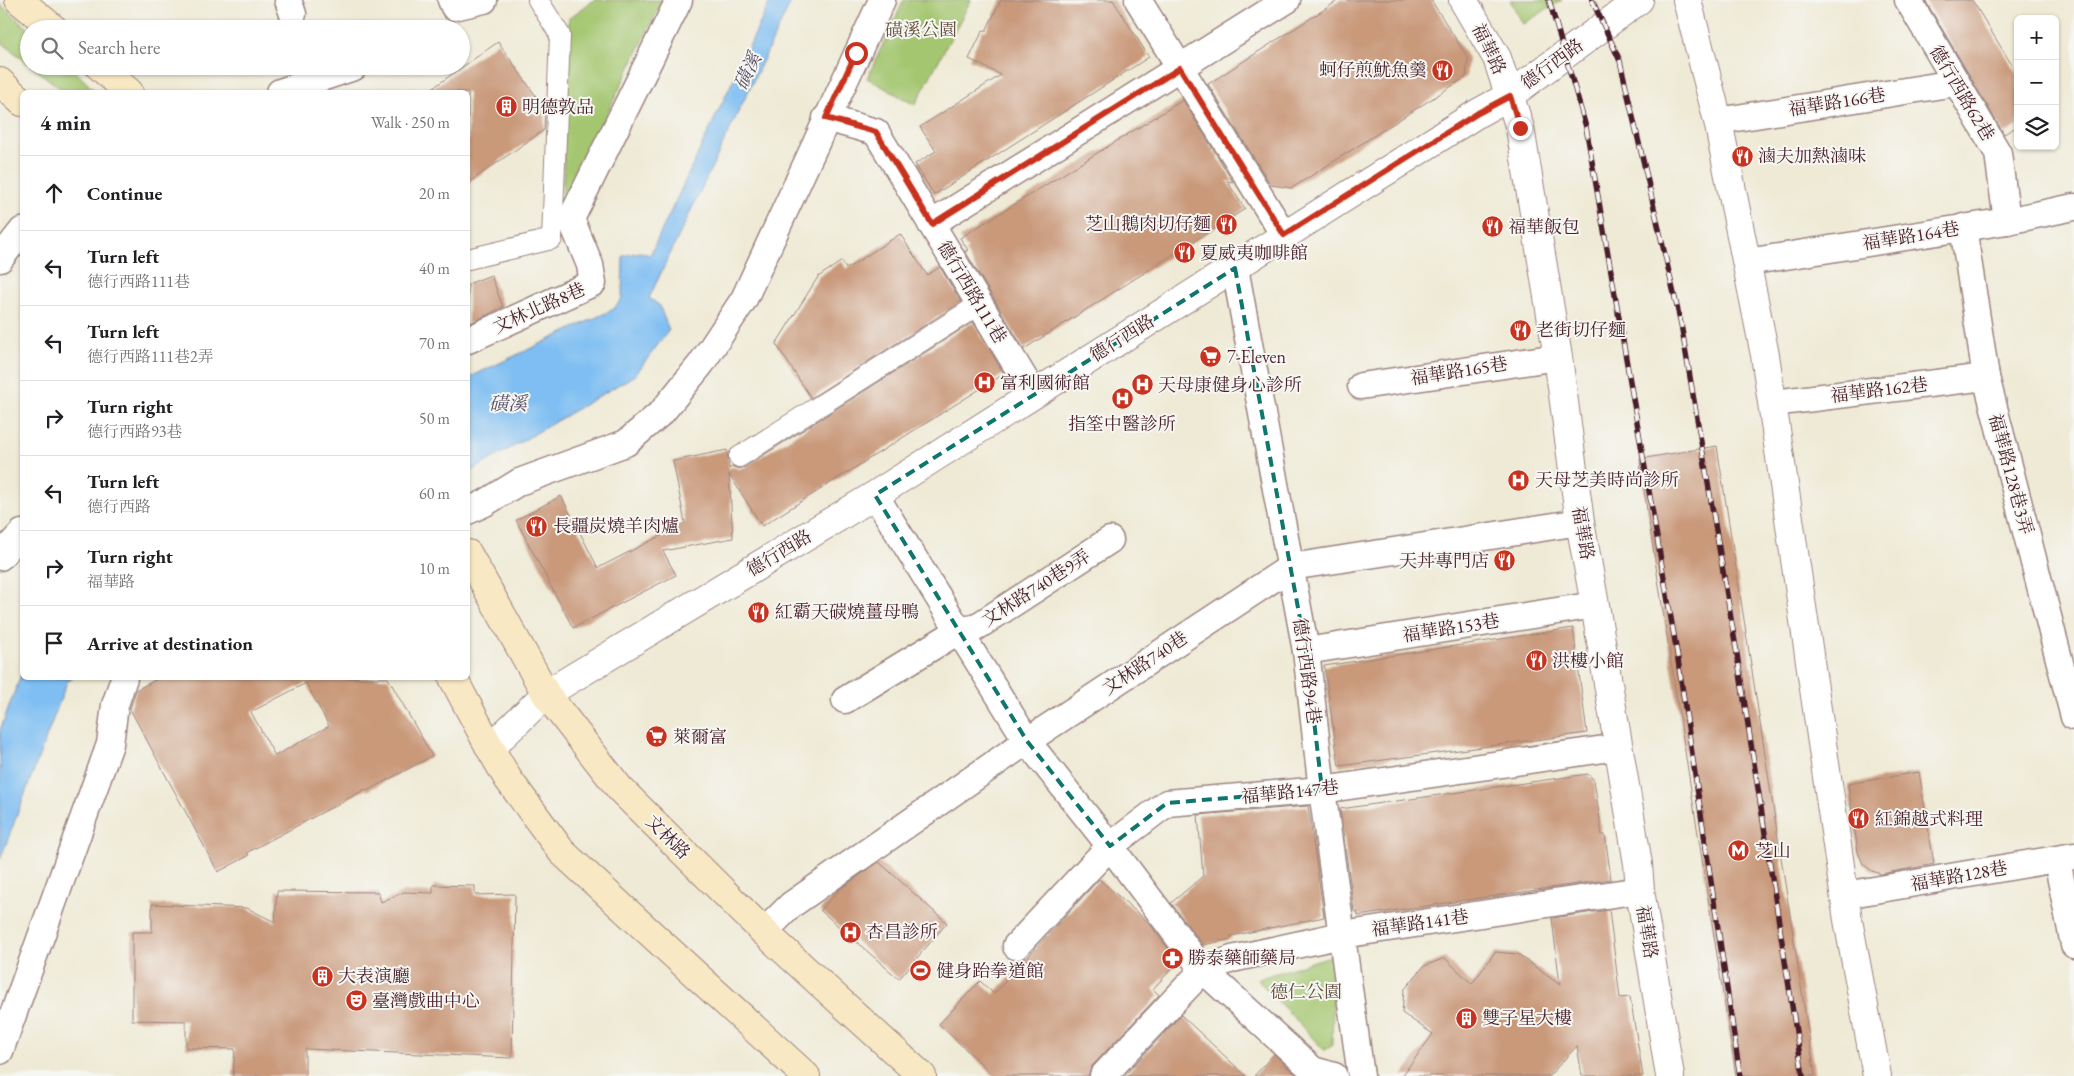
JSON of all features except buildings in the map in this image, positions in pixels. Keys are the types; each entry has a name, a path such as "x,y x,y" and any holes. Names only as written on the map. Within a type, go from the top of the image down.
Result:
{"main road":[{"path":"19,0 43,20"},
{"path":"109,75 127,90"},
{"path":"0,82 20,100"},
{"name":"文林路","path":"470,558 546,694 620,789 764,932 922,1076"},
{"path":"454,680 508,779 562,852 806,1076"}],"street":[{"path":"451,0 454,7 484,0"},
{"path":"470,258 552,239 560,35 538,0"},
{"name":"文林北路8巷","path":"470,339 593,284 590,265 570,219 679,0"},
{"path":"470,510 485,504 519,482 626,443 662,412 701,364 744,299 882,0"},
{"path":"1138,0 1284,235"},
{"path":"932,224 1287,0"},
{"name":"福華路","path":"1463,0 1497,58 1520,128 1558,357 1580,522 1596,605 1670,1076"},
{"name":"德行西路","path":"490,748 546,694 874,495 1469,118 1510,96 1638,0"},
{"path":"1687,0 1718,121 1758,315 1845,895 1877,1076"},
{"name":"德行西路62巷","path":"1908,0 1998,153 2007,220"},
{"path":"286,90 330,75"},
{"name":"福華路166巷","path":"1718,121 1955,82"},
{"name":"德行西路111巷","path":"826,118 876,132 1034,393"},
{"name":"福華路164巷","path":"1747,262 1963,228 2074,207"},
{"name":"福華路128巷3弄","path":"1963,228 1986,377 2074,717"},
{"path":"0,259 20,234"},
{"name":"德行西路94巷","path":"1235,268 1306,651 1322,790 1361,1076"},
{"path":"739,457 980,304"},
{"name":"福華路165巷","path":"1361,386 1558,357"},
{"name":"福華路162巷","path":"1772,403 1986,377"},
{"name":"文林路740巷9弄","path":"874,495 960,630 1027,742 1110,846 1203,970 1313,1070 1334,1076"},
{"name":"文林路740巷","path":"764,932 791,905 1027,742 1291,567 1580,522"},
{"path":"0,557 20,535"},
{"name":"文林路740巷9弄","path":"845,700 960,630 975,628 1110,540"},
{"name":"福華路153巷","path":"1306,651 1596,605"},
{"path":"0,1051 110,744 115,705 123,680"},
{"name":"福華路147巷","path":"1016,946 1110,846 1167,803 1322,790 1618,748"},
{"path":"2066,858 2074,945"},
{"name":"福華路128巷","path":"1845,895 2066,858"},
{"name":"福華路141巷","path":"1203,970 1232,959 1342,934 1640,890"},
{"path":"1103,1076 1203,970"}],"highlighted area":[{"path":"1235,268 1306,651 1322,790 1167,803 1110,846 1027,741 875,495"}],"green space":[{"path":"594,0 663,0 562,205 569,18"},
{"name":"磺溪公園","path":"904,0 971,0 915,105 867,78"},
{"path":"1510,0 1562,0 1523,24"},
{"path":"0,4 20,21 20,57 0,41"},
{"path":"43,75 79,75 94,90 62,90"},
{"name":"德仁公園","path":"1334,955 1332,1046 1324,1050 1257,979"}],"water":[{"name":"磺溪","path":"771,0 792,0 649,298 659,305 669,330 635,375 470,472 470,377 614,309 622,298 623,256 640,252 650,255"},
{"path":"20,677 20,680 70,680 67,682 0,860 0,730"}],"railway":[{"path":"1549,0 1586,127 1677,653 1740,1076"},
{"path":"1592,0 1620,61 1681,324 1736,648 1803,1076"}],"place":[{"name":"蚵仔煎魷魚羹","path":"1443,70"},
{"name":"明德敦品","path":"506,107"},
{"name":"滷夫加熱滷味","path":"1742,156"},
{"name":"芝山鵝肉切仔麵","path":"1227,224"},
{"name":"福華飯包","path":"1492,227"},
{"name":"夏威夷咖啡館","path":"1184,253"},
{"name":"老街切仔麵","path":"1520,330"},
{"name":"7-Eleven","path":"1211,357"},
{"name":"富利國術館","path":"984,383"},
{"name":"天母康健身心診所","path":"1142,385"},
{"name":"指筌中醫診所","path":"1122,399"},
{"name":"天母芝美時尚診所","path":"1519,480"},
{"name":"長疆炭燒羊肉爐","path":"537,526"},
{"name":"天丼專門店","path":"1505,561"},
{"name":"紅霸天碳燒薑母鴨","path":"759,612"},
{"name":"洪樓小館","path":"1536,661"},
{"name":"萊爾富","path":"657,737"},
{"name":"紅錦越式料理","path":"1859,819"},
{"name":"芝山","path":"1739,851"},
{"name":"杏昌診所","path":"850,932"},
{"name":"勝泰藥師藥局","path":"1172,958"},
{"name":"健身跆拳道館","path":"920,971"},
{"name":"大表演廳","path":"322,976"},
{"name":"臺灣戲曲中心","path":"356,1001"},
{"name":"雙子星大樓","path":"1466,1018"}],"route":[{"path":"856,53 826,118 876,132 932,224 1180,68 1284,235 1478,113 1510,96 1520,128"}]}
